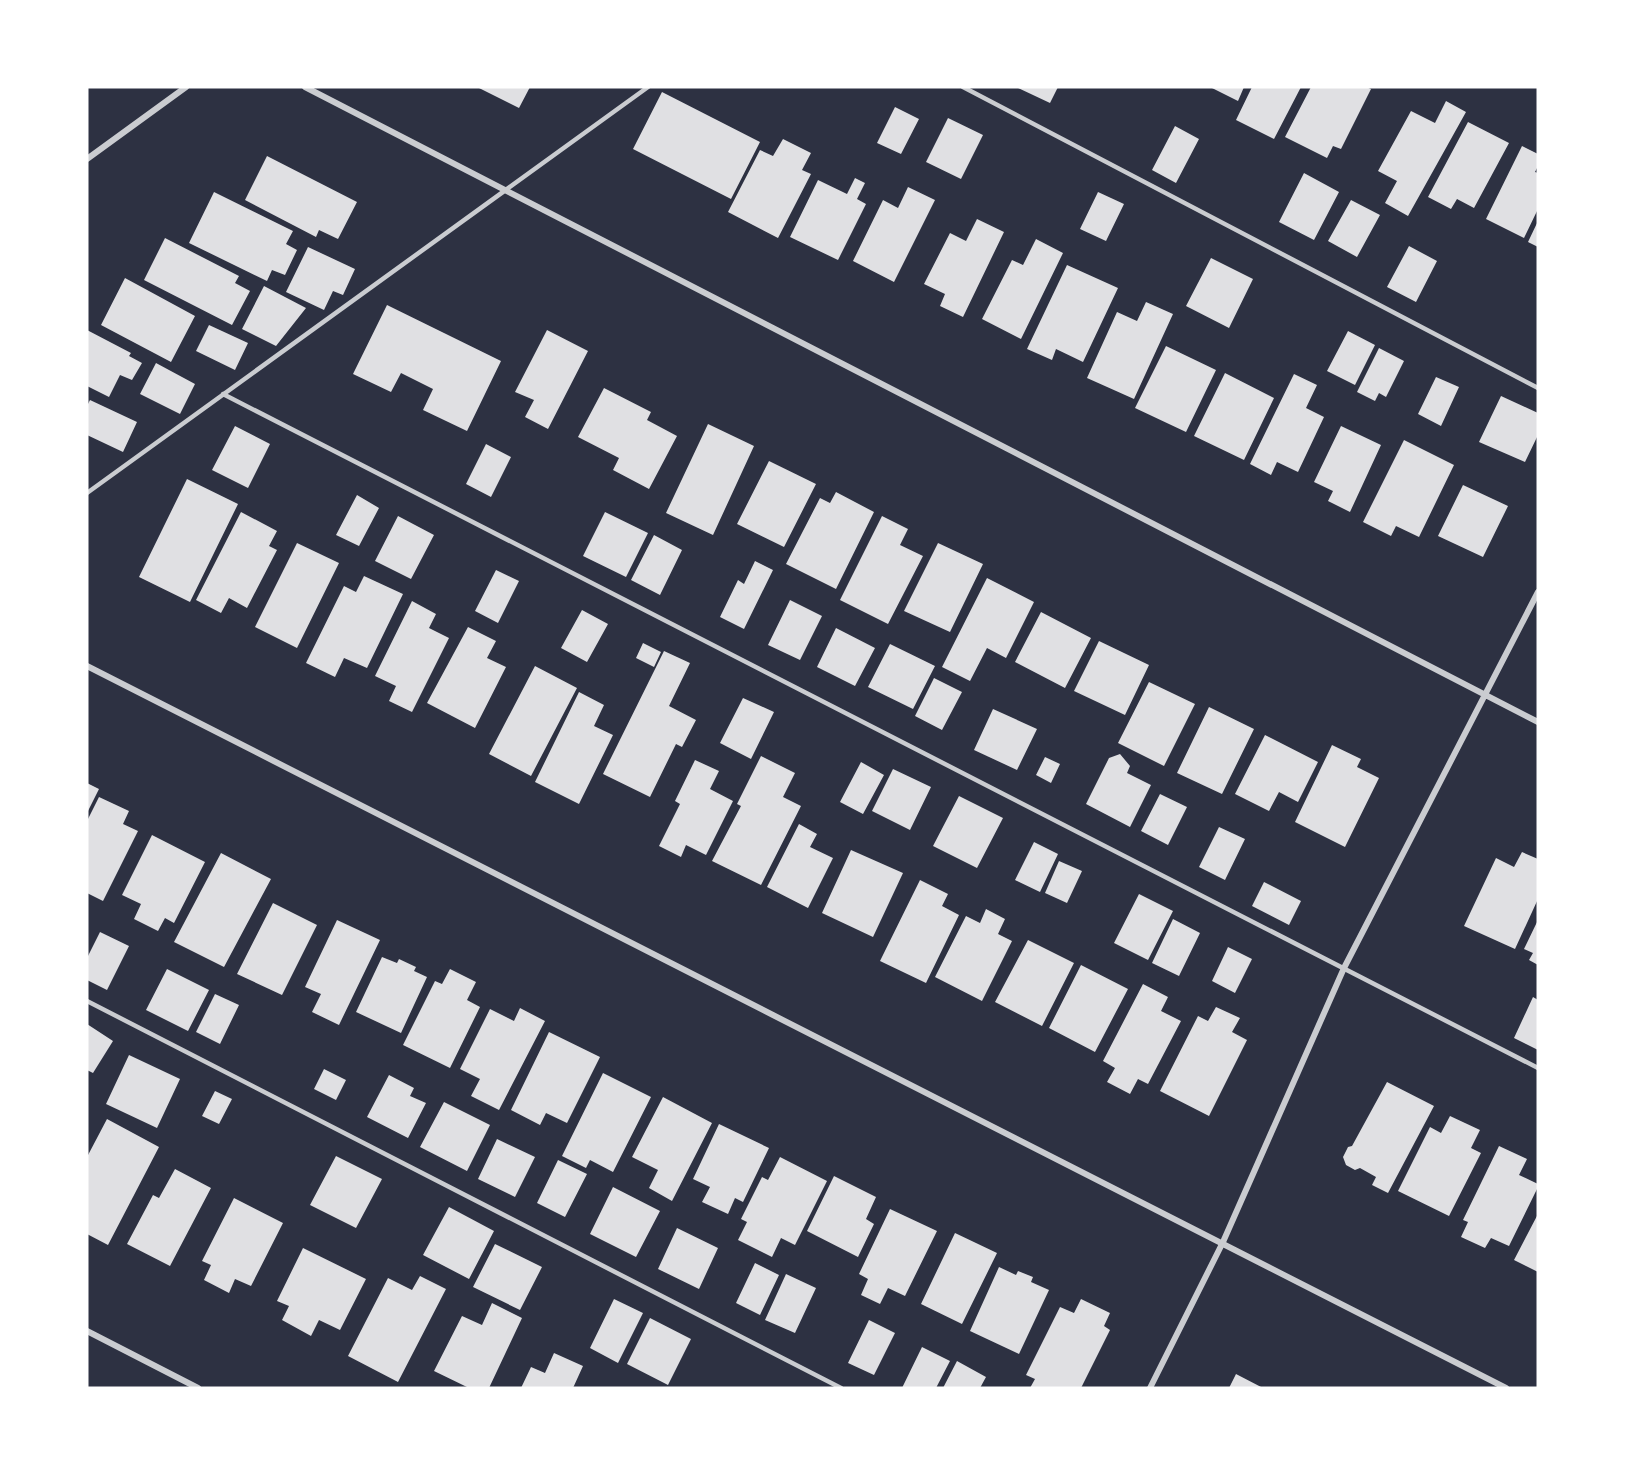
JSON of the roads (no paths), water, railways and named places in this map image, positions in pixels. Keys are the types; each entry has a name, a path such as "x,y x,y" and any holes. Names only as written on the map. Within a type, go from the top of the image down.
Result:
{"street":[{"path":"87,159 186,87"},
{"path":"305,87 1538,722"},
{"path":"1150,1388 1222,1242 1344,968 1538,592"},
{"path":"87,666 1506,1388"},
{"path":"87,1331 198,1388"}],"lane":[{"path":"87,493 648,87"},
{"path":"963,87 1538,388"},
{"path":"223,394 1538,1068"},
{"path":"87,1001 841,1388"}]}
